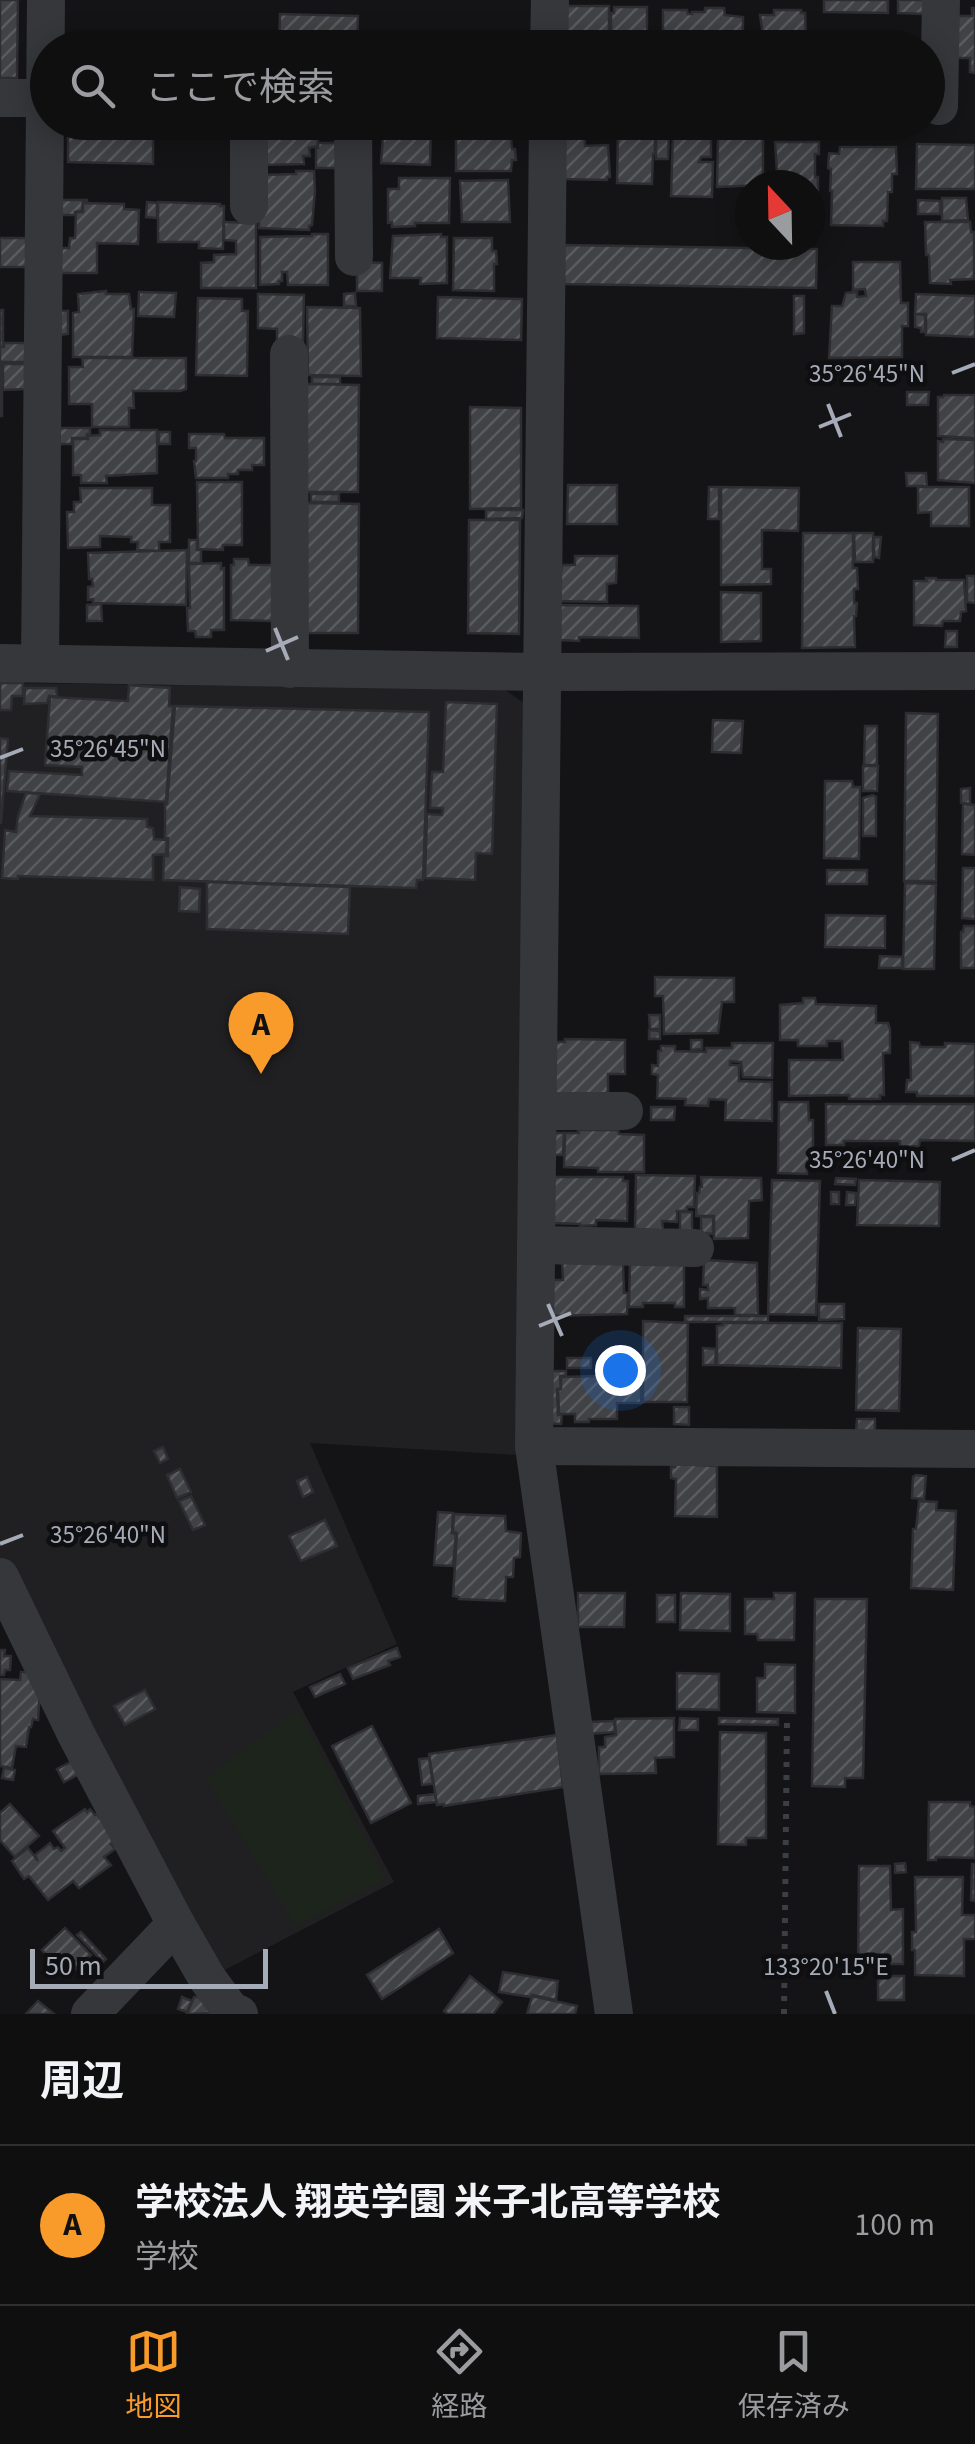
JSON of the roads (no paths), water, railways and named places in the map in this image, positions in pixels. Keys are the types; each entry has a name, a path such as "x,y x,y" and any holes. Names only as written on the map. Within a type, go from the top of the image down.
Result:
{"street":[{"path":"46,0 46,30"},
{"path":"549,30 550,0"},
{"path":"940,0 942,30"},
{"path":"945,76 947,106"},
{"path":"0,98 30,98"},
{"path":"40,663 46,140"},
{"path":"249,140 249,206"},
{"path":"353,140 354,257"},
{"path":"548,140 534,1446 614,2014"},
{"path":"289,354 290,669"},
{"path":"0,663 542,672 975,672"},
{"path":"538,1111 624,1111"},
{"path":"536,1245 695,1248"},
{"path":"534,1446 975,1449"},
{"path":"0,1577 76,1734 176,1924 207,1978 231,2011 240,2014"},
{"path":"90,2014 176,1924"}],"place":[{"name":"学校法人 翔英学園 米子北高等学校","path":"261,1074"}]}
